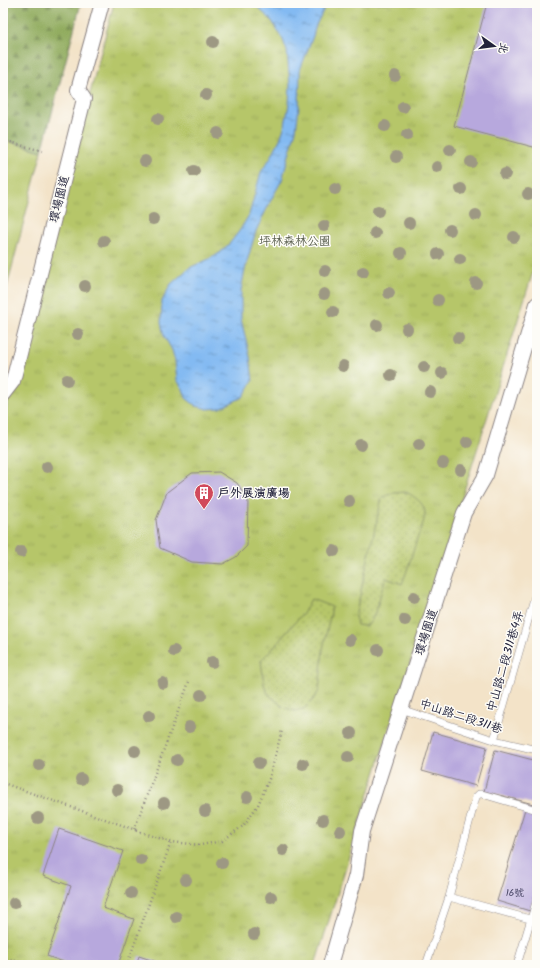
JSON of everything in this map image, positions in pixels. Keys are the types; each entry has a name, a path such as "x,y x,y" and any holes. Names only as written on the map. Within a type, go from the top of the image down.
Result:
{"street":[{"name":"環場園道","path":"3,394 14,381 84,99 78,90 102,3"},
{"name":"環場園道","path":"330,965 356,875 362,831 464,513 486,475 537,304"}],"lane":[{"name":"中山路二段311巷4弄","path":"494,740 537,589"},
{"name":"中山路二段311巷","path":"401,709 494,740 537,750"},
{"path":"426,965 449,897 476,797 479,794 482,794 537,810"},
{"path":"449,897 534,920"},
{"path":"517,965 534,920 537,899"}],"path":[{"path":"3,140 42,151"},
{"path":"134,830 188,682"},
{"path":"3,783 172,842 201,845 222,841 243,826 258,805 269,779 282,730"},
{"path":"127,965 172,842"},
{"path":"3,957 30,965"}],"green space":[{"path":"3,3 81,3 42,151 3,139"},
{"name":"坪林森林公園","path":"114,3 537,3 537,259 315,965 3,965 3,421"},
{"path":"3,140 42,151 3,302"},
{"path":"406,492 421,503 425,515 402,584 386,578 372,620 365,626 357,625 355,617 382,497 394,493"},
{"path":"311,599 332,607 323,649 319,691 304,709 295,711 283,707 268,694 264,684 261,660 304,612"}],"water":[{"path":"253,3 327,3 316,25 300,70 299,107 296,130 282,180 256,231 244,274 241,291 241,319 250,357 253,381 243,397 220,408 208,409 196,406 186,398 183,389 177,380 172,350 164,336 161,323 162,301 171,284 189,268 218,254 230,243 240,230 249,215 261,172 271,157 285,125 289,104 290,85 287,51 283,40 272,21"}],"building":[{"path":"487,3 537,3 537,148 454,126"},
{"name":"戶外展演廣場","path":"219,472 237,483 248,500 247,546 236,557 223,564 192,562 160,548 156,520 167,492 192,473"},
{"path":"433,732 487,747 476,786 422,771"},
{"path":"495,750 537,761 537,805 484,791"},
{"path":"525,809 537,812 537,890 530,911 497,901"},
{"path":"59,829 123,851 103,908 134,919 118,965 72,965 47,956 71,886 43,876"},
{"path":"139,956 166,965 136,965"}],"place":[{"name":"戶外展演廣場","path":"204,510"}]}
